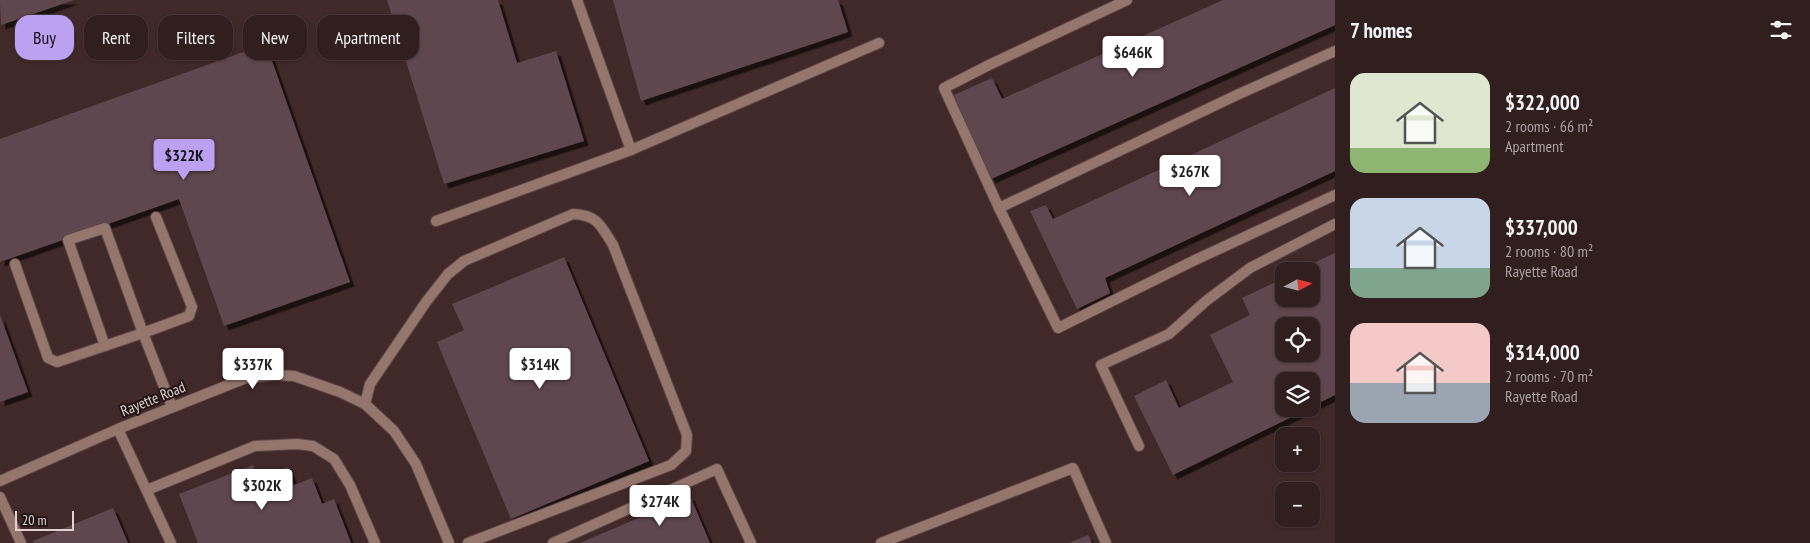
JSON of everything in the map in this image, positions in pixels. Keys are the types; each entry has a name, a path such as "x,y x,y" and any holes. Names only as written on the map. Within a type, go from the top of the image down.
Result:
{"street":[{"path":"577,0 631,150"},
{"path":"1127,0 944,88 999,208 1058,328 1193,261 1335,195"},
{"path":"436,221 631,150 880,43"},
{"path":"999,208 1239,94 1335,51"},
{"path":"365,404 370,384 421,310 448,274 464,261 573,214 586,215 600,224 613,245 687,435 686,451 671,466 468,543"},
{"path":"15,264 48,358 57,362 105,346 189,316 192,307 156,217"},
{"path":"1139,446 1101,365 1169,334 1206,301 1250,268 1335,224"},
{"path":"105,346 68,240 105,228 172,406"},
{"name":"Rayette Road","path":"0,481 172,406 246,378 276,375 294,376 315,382 365,404 394,431 416,464 449,543"},
{"path":"118,429 171,543"},
{"path":"147,490 255,446 297,444 312,446 334,459 350,485 375,543"},
{"path":"881,543 1073,468 1106,543"},
{"path":"553,543 717,469 751,543"},
{"path":"0,497 21,543"}],"building":[{"path":"0,0 74,0 30,15 15,15 15,20 1,25"},
{"path":"387,0 498,0 517,63 556,51 584,141 444,184 406,60 419,60 419,15 392,15"},
{"path":"613,0 838,0 848,32 641,101"},
{"path":"1223,0 1335,0 1335,25 991,179 954,95 992,78 1002,99"},
{"path":"243,52 243,60 272,60 350,282 224,326 179,199 0,262 0,139 221,60 233,60 233,56"},
{"path":"1335,88 1335,171 1105,278 1110,293 1077,309 1030,211 1046,205 1053,219"},
{"path":"1335,253 1335,395 1320,402 1320,372 1275,372 1275,417 1292,417 1173,475 1134,396 1166,380 1179,408 1233,382 1210,335 1250,315 1242,298 1275,282 1275,308 1320,308 1320,262 1316,262"},
{"path":"564,257 649,461 511,519 437,342 464,330 452,304"},
{"path":"0,315 28,392 0,402"},
{"path":"253,465 258,479 288,467 294,485 312,478 322,504 334,499 351,543 198,543 179,494"},
{"path":"690,496 710,543 580,543"},
{"path":"113,508 128,543 34,543 33,541"},
{"path":"1088,535 1092,543 1069,543"}]}
